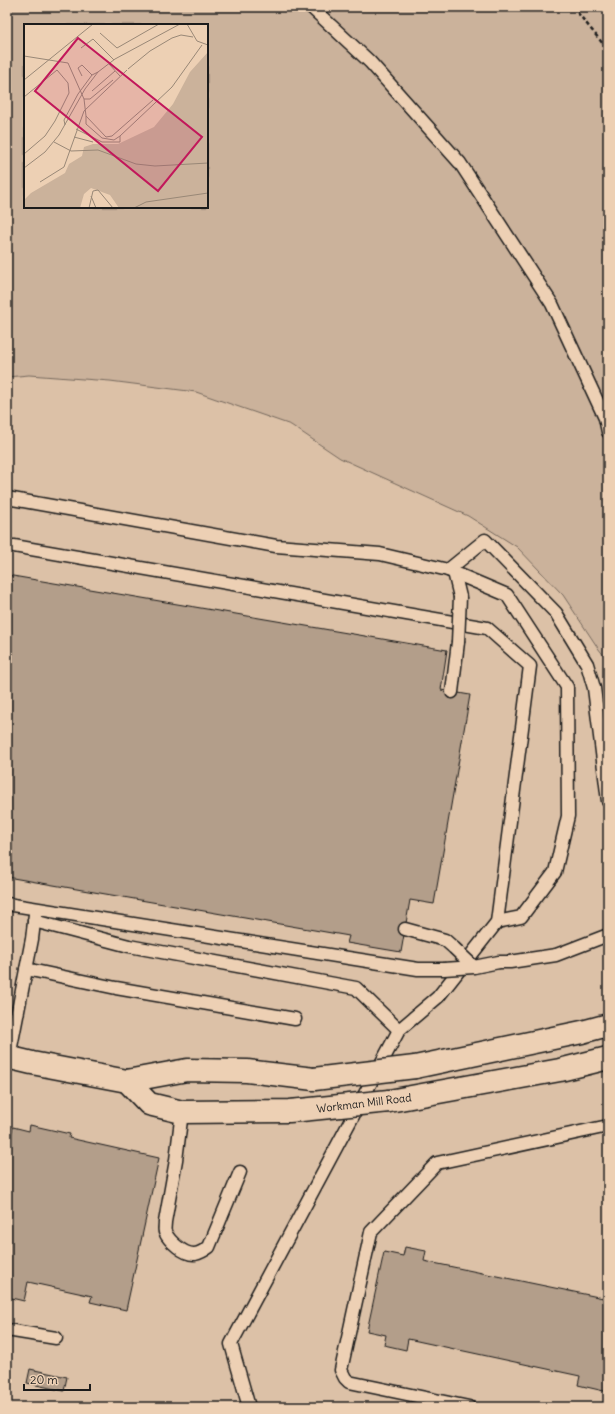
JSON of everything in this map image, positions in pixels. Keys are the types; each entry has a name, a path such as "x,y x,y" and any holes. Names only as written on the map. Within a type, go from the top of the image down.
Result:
{"street":[{"path":"8,1057 127,1081 187,1070 247,1071 314,1079 415,1066 582,1032 608,1025"},
{"name":"Workman Mill Road","path":"127,1081 149,1104 182,1112 289,1111 389,1101 560,1070 608,1058"}],"lane":[{"path":"310,7 370,62 460,163 552,304 605,418 608,432"},
{"path":"7,498 276,546 380,554 451,571 507,595 567,687 568,816 554,872 521,917 497,922"},
{"path":"451,571 484,540 556,613 587,664 594,688 608,801"},
{"path":"14,546 488,628 530,666 497,922 438,997 398,1030 231,1344 249,1407"},
{"path":"451,571 460,597 458,642 452,692"},
{"path":"7,904 35,915 129,946 356,988 398,1030"},
{"path":"8,1057 26,969 35,915"},
{"path":"35,915 418,969 474,967 499,962 510,962 556,955 608,934"},
{"path":"405,929 445,940 474,967"},
{"path":"26,969 116,988 295,1019"},
{"path":"182,1112 176,1160 165,1222 165,1231 171,1240 188,1253 195,1254 203,1252 209,1247 240,1172"},
{"path":"469,1407 349,1382 344,1378 341,1370 371,1232 437,1163 608,1126"},
{"path":"7,1330 56,1338"}],"path":[{"path":"573,7 608,50"}],"shaded area":[{"path":"7,7 608,7 608,661 563,595 517,547 468,516 340,458 291,425 196,392 110,381 29,375 7,377"},
{"path":"29,375 110,381 196,392 291,425 340,458 468,516 517,547 563,595 608,661 608,1407 7,1407 7,377"}],"building":[{"path":"7,575 447,650 441,690 470,695 434,904 410,900 401,952 347,943 349,936 7,877"},
{"path":"30,1125 70,1134 69,1138 159,1158 126,1310 90,1302 92,1296 28,1282 24,1301 7,1297 7,1146 8,1147 13,1127 29,1131"},
{"path":"405,1247 426,1251 424,1261 608,1299 608,1392 578,1385 580,1376 408,1339 406,1350 384,1345 386,1335 367,1331 384,1252 403,1256"},
{"path":"30,1369 67,1377 64,1391 27,1383"}]}
